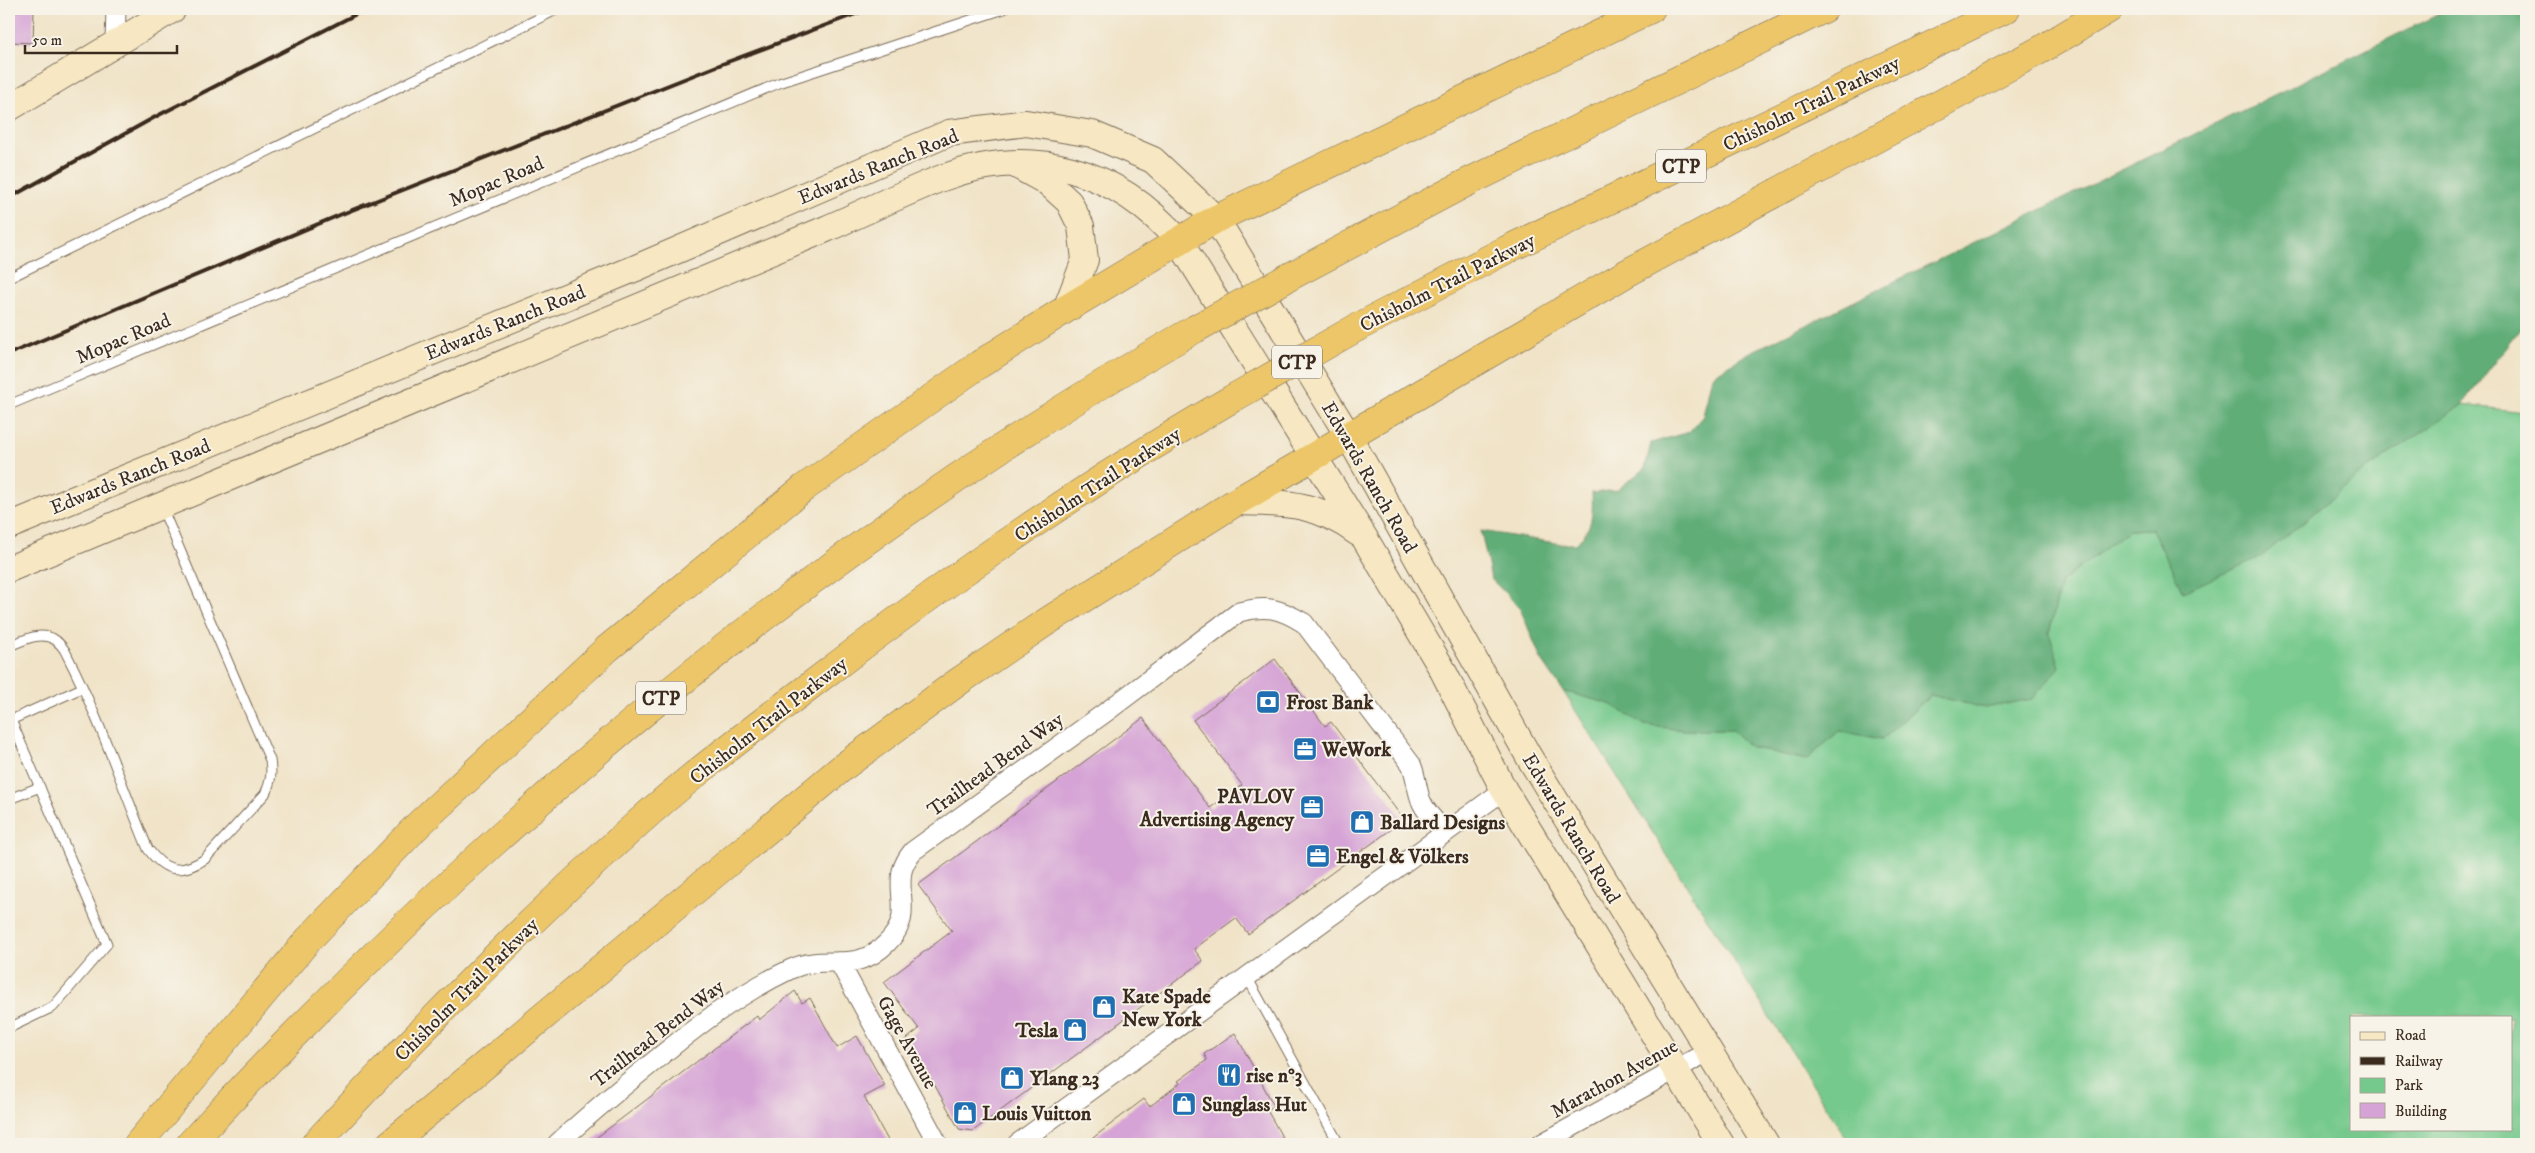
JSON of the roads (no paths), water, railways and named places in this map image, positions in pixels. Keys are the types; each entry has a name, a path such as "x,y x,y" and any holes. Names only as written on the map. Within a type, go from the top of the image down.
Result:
{"highway":[{"path":"138,1144 258,998 358,887 438,805 581,672 718,556 805,487 917,407 1066,309 1216,219 1651,9"},
{"name":"CTP","path":"190,1144 305,1022 453,879 624,728 717,652 899,516 1056,411 1195,329 1289,277 1464,184 1824,9"},
{"name":"Chisholm Trail Parkway","path":"315,1144 491,961 638,823 728,748 955,578 1157,442 1358,327 1506,250 2006,9"},
{"path":"390,1144 584,980 882,737 1043,624 1236,502 1627,273 2027,58 2109,9"}],"street":[{"path":"115,44 116,9"},
{"path":"16,100 173,9"},
{"name":"Edwards Ranch Road","path":"9,526 636,268 949,134 1026,123 1092,134 1152,160 1216,219 1349,437 1528,757 1766,1144"},
{"path":"1016,164 1046,182 1069,202 1081,226 1085,260 1066,309"},
{"name":"Edwards Ranch Road","path":"9,569 826,229 943,178 994,165 1016,164 1050,164 1094,176 1126,194 1158,218 1179,241 1364,537 1441,667 1504,790 1721,1144"},
{"path":"1236,502 1312,507 1329,514 1364,537"},
{"name":"Trailhead Bend Way","path":"558,1144 583,1119 709,1016 793,968 816,962 856,962 867,958 882,948 895,932 903,910 902,872 913,851 1106,712 1239,612 1258,607 1281,610 1304,623 1410,764 1417,776 1422,805 1445,832"},
{"path":"1441,667 1484,710 1510,751 1518,758 1528,757"},
{"path":"1017,1144 1504,790 1525,789 1530,792 1545,806 1570,839 1590,860"},
{"name":"Gage Avenue","path":"839,962 938,1144"},
{"name":"Marathon Avenue","path":"1540,1144 1709,1051"}],"lane":[{"path":"9,278 558,9"},
{"name":"Mopac Road","path":"9,405 779,83 1004,9"},
{"path":"9,646 37,636 53,638 66,653 82,688 148,849 158,862 170,868 182,869 194,866 205,859 265,794 272,771 270,760 161,505"},
{"path":"9,1028 53,1007 107,944 10,720 82,688"},
{"path":"9,799 40,787"},
{"path":"1247,978 1339,1144"}],"railway":[{"path":"9,198 157,116 366,9"},
{"path":"9,354 342,214 722,64 869,9"}],"place":[{"name":"Frost Bank","path":"1268,702"},
{"name":"WeWork","path":"1305,749"},
{"name":"PAVLOV Advertising Agency","path":"1312,807"},
{"name":"Ballard Designs","path":"1362,822"},
{"name":"Engel & Völkers","path":"1318,856"},
{"name":"Kate Spade New York","path":"1104,1007"},
{"name":"Tesla","path":"1075,1030"},
{"name":"rise n°3","path":"1229,1075"},
{"name":"Ylang 23","path":"1012,1078"},
{"name":"Sunglass Hut","path":"1184,1104"},
{"name":"Louis Vuitton","path":"965,1113"}]}
